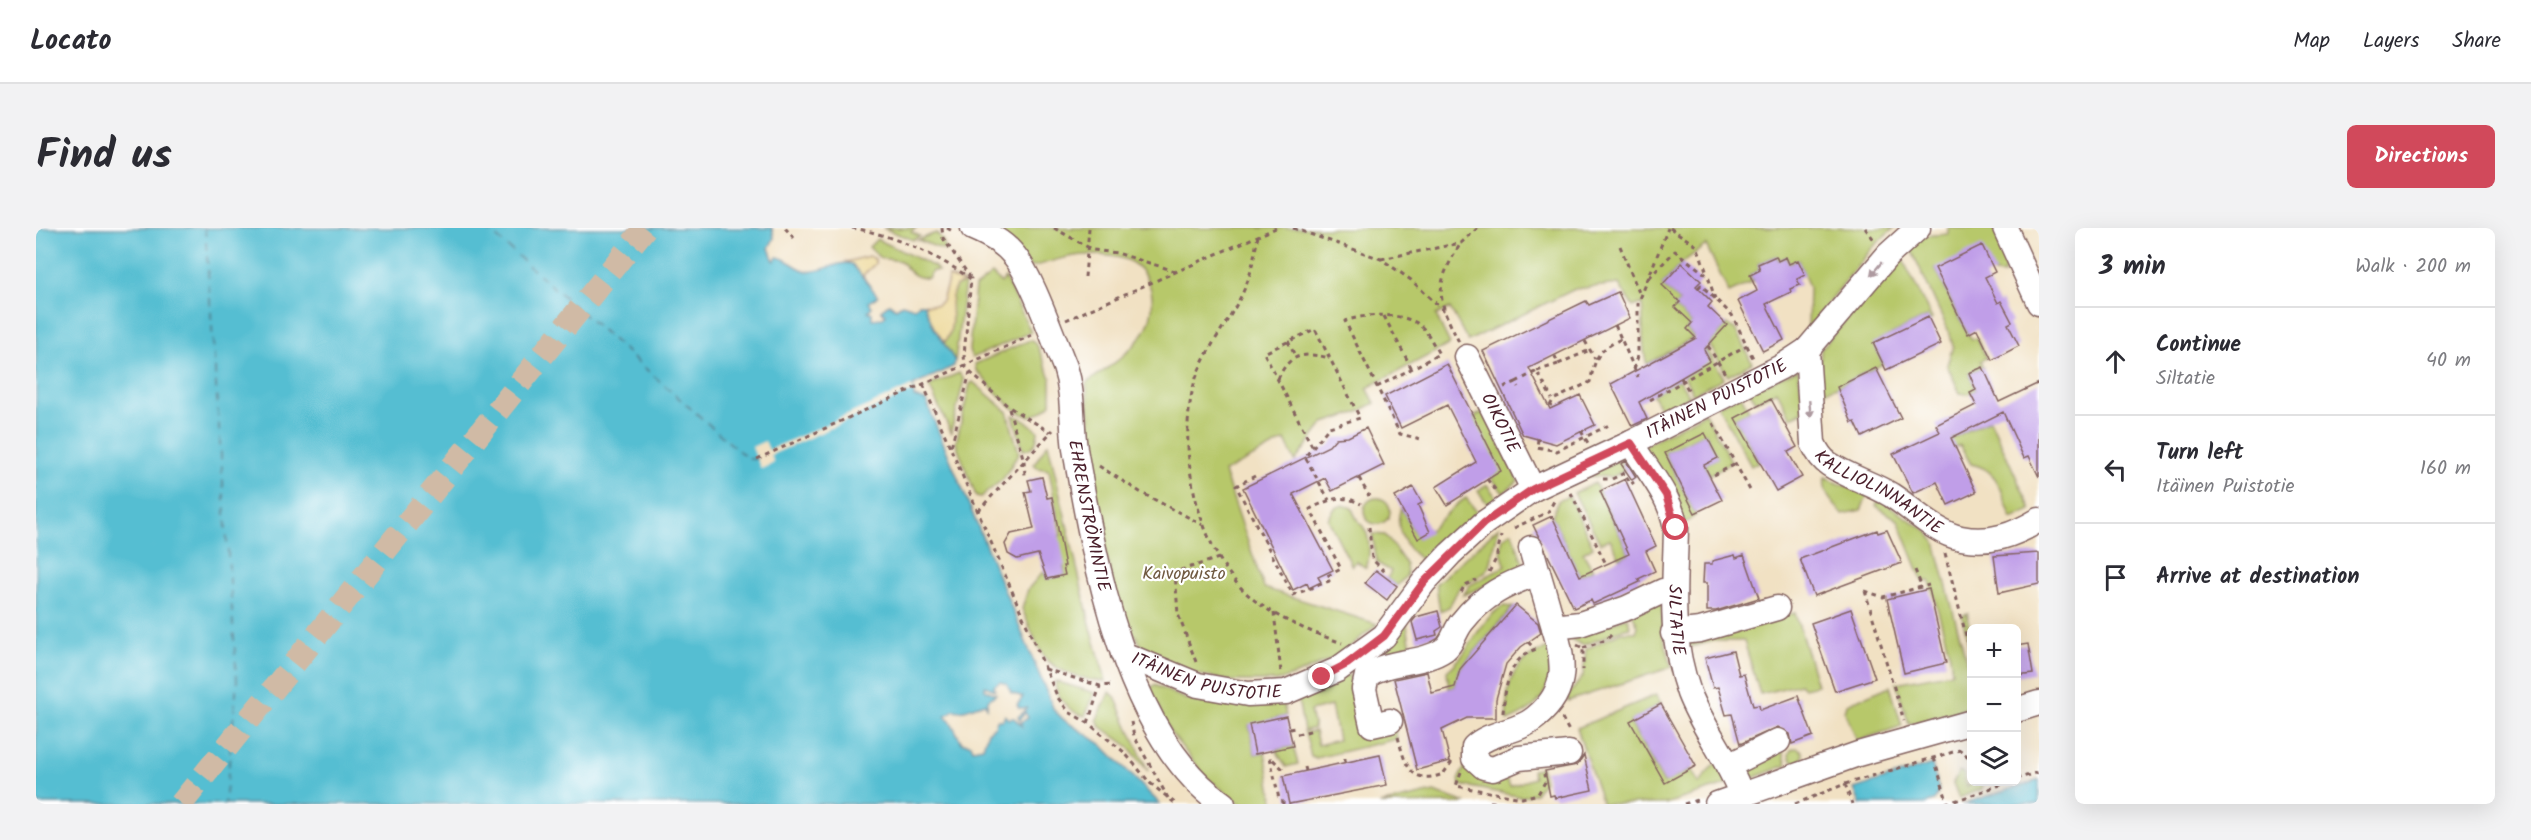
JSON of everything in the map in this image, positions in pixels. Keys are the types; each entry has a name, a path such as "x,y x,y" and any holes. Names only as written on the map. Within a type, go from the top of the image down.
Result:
{"street":[{"name":"EHRENSTRÖMINTIE","path":"973,228 990,236 1013,253 1042,331 1070,383 1077,460 1108,607 1137,691 1171,752 1202,787 1223,804"},
{"name":"ITÄINEN PUISTOTIE","path":"1123,654 1209,688 1235,693 1268,694 1305,685 1347,664 1384,636 1424,582 1450,554 1484,523 1533,489 1631,443 1698,402 1781,367 1807,350 1888,255 1918,228"},
{"path":"2005,228 2039,303"},
{"name":"KALLIOLINNANTIE","path":"1807,350 1813,443 1818,454 1828,464 1889,494 1946,534 1976,540 2001,538 2013,535 2039,520"},
{"name":"OIKOTIE","path":"1467,357 1533,489"},
{"name":"SILTATIE","path":"1631,443 1666,495 1673,511 1676,542 1673,633 1690,695 1742,796"},
{"path":"1531,548 1563,653 1563,664 1553,699 1534,720 1483,738 1474,747 1474,758 1484,767 1493,769 1519,758 1570,747"},
{"path":"1390,721 1372,724 1364,689 1367,675 1380,666 1430,657 1447,647 1460,623 1481,600 1505,584 1538,573"},
{"path":"1554,627 1580,624 1627,608 1664,591 1674,594"},
{"path":"1673,633 1700,630 1777,608"},
{"path":"2021,709 2039,704"},
{"path":"1717,804 1858,754 1967,723"},
{"path":"1728,766 1778,741"}],"path":[{"path":"785,228 794,238"},
{"path":"852,228 879,232 952,265 971,279"},
{"path":"942,228 943,238 971,279 965,366 1009,407 1050,432"},
{"path":"1054,228 1093,250 1117,253 1176,272"},
{"path":"1085,277 1089,228"},
{"path":"1293,228 1381,259 1411,280 1444,311"},
{"path":"1467,357 1444,311 1441,285 1447,265 1461,243 1473,229 1478,228"},
{"path":"1634,369 1638,356 1638,304 1669,228 1697,246 1715,299"},
{"path":"757,459 1273,229"},
{"path":"1258,236 1248,279 1209,348 1195,380 1188,414 1186,435 1203,525 1219,558 1252,598 1306,630 1343,643 1373,646"},
{"path":"1381,259 1461,243"},
{"path":"1620,246 1641,296"},
{"path":"1646,282 1675,251 1708,276"},
{"path":"1698,288 1701,285 1732,315 1756,364"},
{"path":"1384,316 1412,369"},
{"path":"1377,387 1439,354 1429,336 1417,323 1384,316 1356,317 1345,321 1377,387 1400,434 1421,440"},
{"path":"1615,325 1638,377"},
{"path":"1312,446 1264,353 1315,329 1360,418 1329,427 1305,457 1329,500"},
{"path":"1551,406 1553,400 1590,382 1595,359 1602,349 1621,339"},
{"path":"1288,341 1295,357"},
{"path":"1584,341 1595,359"},
{"path":"1650,400 1682,379 1747,345"},
{"path":"1708,346 1728,379"},
{"path":"1516,382 1590,350"},
{"path":"1278,380 1282,370 1295,357 1308,354 1330,358"},
{"path":"1555,356 1558,364"},
{"path":"951,448 970,372"},
{"path":"1537,372 1553,400"},
{"path":"1682,379 1751,492"},
{"path":"1537,385 1543,381"},
{"path":"923,384 1058,699 1069,712 1088,723 1124,752 1150,783 1176,804"},
{"path":"1009,407 1024,461 1025,475"},
{"path":"1538,439 1538,447 1557,451 1611,424"},
{"path":"978,511 1002,489 1024,461 1055,429"},
{"path":"1581,431 1585,437"},
{"path":"1077,460 1089,459 1140,492 1203,525"},
{"path":"1714,475 1736,464"},
{"path":"1596,480 1612,479 1624,473 1631,484 1637,481"},
{"path":"1255,476 1236,486 1293,595 1329,581 1327,576 1341,569 1310,509 1329,500 1350,498 1361,504"},
{"path":"1359,478 1369,496"},
{"path":"1487,479 1500,496"},
{"path":"1563,495 1579,487"},
{"path":"1570,491 1606,564"},
{"path":"1511,529 1548,512 1556,498"},
{"path":"1370,527 1372,559 1386,573"},
{"path":"1486,575 1496,559 1498,543 1504,533"},
{"path":"1946,534 1945,550 1967,642"},
{"path":"1198,667 1178,614 1175,572 1219,558"},
{"path":"1916,570 1922,585"},
{"path":"1459,596 1466,585 1477,579"},
{"path":"1906,729 1865,591 1883,597 1929,585"},
{"path":"1274,612 1282,683"},
{"path":"1501,733 1505,689 1510,671 1521,659 1536,649 1528,642"},
{"path":"1045,669 1100,686 1114,685"},
{"path":"1088,723 1100,686"},
{"path":"1561,711 1570,747"},
{"path":"1130,718 1134,736 1168,798"},
{"path":"1289,729 1295,728"},
{"path":"1297,734 1314,730"},
{"path":"1795,804 1845,784 1960,750 1967,756"},
{"path":"1284,804 1279,799 1270,757 1285,771"},
{"path":"1934,758 1947,804 1989,790 1993,786"},
{"path":"2021,777 2039,772"},
{"path":"1845,784 1852,804"},
{"path":"1490,802 1516,804"}],"green space":[{"path":"883,228 916,228 911,232 920,236 913,240"},
{"name":"Kaivopuisto","path":"992,228 1894,228 1872,248 1808,328 1809,287 1798,260 1789,264 1786,257 1778,261 1776,256 1758,264 1760,270 1750,275 1753,282 1729,293 1706,245 1682,263 1662,285 1680,302 1675,307 1692,323 1687,329 1694,337 1647,364 1643,344 1642,303 1633,307 1619,284 1575,289 1468,341 1450,308 1436,315 1450,344 1367,388 1375,403 1356,413 1324,423 1295,461 1285,440 1224,472 1264,588 1377,624 1340,655 1296,675 1276,681 1230,681 1187,672 1141,645 1116,602 1088,466 1090,419 1086,383 1126,353 1145,331 1152,306 1152,295 1147,279 1134,264 1107,255 1071,256 1031,267"},
{"path":"1948,228 1995,228 2006,255 2004,274 1935,268 1968,334 1972,339 1977,338 1986,358 1980,361 1983,367 1969,373 1976,390 1968,394 1960,393 1947,365 1953,346 1950,334 1910,247 1922,236 1948,234"},
{"path":"936,233 943,241 946,251 918,240"},
{"path":"877,239 935,267 938,271 932,271 928,278 920,277 909,271 901,261 880,258 869,247"},
{"path":"1901,256 1932,319 1929,321 1927,317 1874,343 1883,364 1837,387 1819,393 1821,349"},
{"path":"992,274 1001,283 1005,278 1031,332 972,358 969,350 975,287"},
{"path":"965,283 955,361 944,343 951,328 953,293 956,286"},
{"path":"1727,325 1735,329 1752,363 1728,376 1709,344"},
{"path":"1030,340 1037,345 1051,378 1051,404 1033,416 1016,410 1001,397 976,370 975,364"},
{"path":"1706,348 1724,378 1693,394 1684,376"},
{"path":"1798,369 1804,411 1791,417 1777,391 1756,401 1749,391"},
{"path":"959,373 964,380 951,432 929,386"},
{"path":"1678,379 1690,396 1662,411 1652,394"},
{"path":"973,382 1007,411 1019,453 1003,479 981,497 976,496 956,443 970,384"},
{"path":"1741,395 1749,411 1735,418 1759,462 1751,466 1718,406"},
{"path":"1484,411 1518,481 1503,493 1491,477 1472,418"},
{"path":"1705,413 1731,461 1710,475 1704,465 1717,458 1705,433 1665,453 1696,515 1684,524 1641,447"},
{"path":"1013,415 1025,420 1038,431 1036,441 1030,448 1023,450"},
{"path":"1990,419 2031,510 2012,519 1999,484 1994,477 1981,467 1971,464 1960,445 1948,450 1945,442"},
{"path":"1048,443 1091,628 1106,681 1071,674 1047,660 1036,643 1022,609 1028,589 1042,573 1045,572 1047,579 1065,575 1058,536 1061,535 1049,470 1038,468 1034,464"},
{"path":"1619,459 1625,470 1612,477 1586,476"},
{"path":"1825,478 1868,495 1861,510 1843,514 1827,494"},
{"path":"1595,483 1629,554 1620,558 1610,539 1600,543 1574,493"},
{"path":"1487,485 1497,498 1488,505 1478,491"},
{"path":"1569,496 1593,547 1583,553 1593,570 1580,576 1552,516 1558,501"},
{"path":"1377,498 1386,502 1390,511 1386,520 1377,524 1368,520 1364,511 1368,502"},
{"path":"1466,498 1477,512 1424,561 1418,557 1407,545 1400,530 1401,508 1418,538"},
{"path":"1879,499 1927,531 1935,542 1967,664 1967,708 1909,724 1896,683 1952,672 1950,656 1930,581 1923,582 1898,520 1876,506"},
{"path":"1343,505 1352,508 1367,534 1369,551 1366,568 1356,561 1352,566 1328,519 1335,508"},
{"path":"1499,527 1490,566 1486,572 1459,588 1449,607 1440,611 1436,584"},
{"path":"1512,532 1525,569 1463,595 1470,585 1506,566 1503,559 1502,542 1503,538"},
{"path":"1372,534 1385,535 1406,564 1407,575 1397,586 1387,579 1391,571 1377,563"},
{"path":"1662,600 1662,631 1672,667 1568,701 1567,697 1583,676 1586,649 1621,632 1636,632 1638,626 1632,613"},
{"path":"1503,606 1513,607 1460,669 1455,687 1449,689 1447,671 1462,656 1487,620"},
{"path":"1795,613 1817,685 1804,688 1800,684 1760,694 1744,641 1714,641 1687,648 1685,641"},
{"path":"1968,614 1967,638 1962,616"},
{"path":"1628,617 1630,627 1595,641 1582,645 1571,638"},
{"path":"1406,620 1412,653 1368,661"},
{"path":"1553,647 1548,684 1544,693 1532,708 1507,721 1507,694 1514,673 1529,657"},
{"path":"1349,674 1362,732 1393,724 1397,739 1316,758 1311,756 1305,733 1315,731 1318,745 1338,740 1331,706 1310,711 1314,728 1304,731 1297,694"},
{"path":"1055,681 1095,693 1085,716 1074,712 1064,703"},
{"path":"1154,685 1188,700 1208,704 1282,698 1286,716 1249,725 1255,754 1265,752 1274,804 1241,804 1205,776 1170,732 1150,689"},
{"path":"1890,686 1902,726 1857,741 1845,712 1847,704"},
{"path":"1110,692 1115,697 1148,771 1128,746 1100,726 1097,719"},
{"path":"1656,695 1661,703 1630,722 1664,783 1691,769 1699,784 1711,767 1717,763 1729,784 1665,804 1602,804 1577,728"},
{"path":"1293,746 1298,764 1286,767 1276,750"},
{"path":"1793,748 1799,748 1803,755 1799,762 1793,762 1789,758 1789,752"},
{"path":"1782,749 1787,765 1747,780 1739,768"},
{"path":"1467,763 1505,775 1510,786 1534,778 1532,770 1541,767 1544,781 1535,793 1522,797 1460,785 1459,778"},
{"path":"1959,771 1964,773 1967,786 1982,786 1982,789 1959,798 1953,783"},
{"path":"1434,792 1466,803 1380,804"}],"sand":[{"path":"869,256 875,259 875,264 863,275 868,286 878,296 870,300 864,309 852,264 846,262"},
{"path":"949,277 965,283 956,286 953,293 951,328 944,342 934,328 883,318 886,315 881,310 889,304 896,308 902,304 914,308 919,304 937,305 942,301"}],"water":[{"path":"36,228 772,228 774,238 769,248 774,261 777,257 785,259 800,269 808,271 852,264 878,296 869,302 872,307 868,311 872,313 872,319 883,318 886,314 881,310 889,304 896,308 902,304 914,308 919,304 924,304 934,328 955,361 954,366 913,386 914,397 926,401 1054,710 1064,720 1101,744 1160,804 36,804","holes":["1000,682 1007,684 1011,693 1023,697 1017,705 1019,708 1027,708 1018,717 1020,720 1025,712 1028,718 1021,722 1022,726 1014,718 1008,719 1005,715 1003,720 997,720 995,726 988,732 983,747 973,749 971,744 962,743 950,720 945,716 954,710 966,710 985,703 987,707 988,700 996,694 985,690 985,686 995,690 994,686"]},
{"path":"1932,764 1939,790 1934,801 1925,804 1860,804 1854,789"},
{"path":"2039,780 2039,804 1962,804 2021,786"}],"pier":[{"path":"912,386 913,391 771,455 774,463 761,469 752,447 765,441 769,450"}],"building":[{"path":"1982,245 1995,272 1985,277 1998,303 2001,301 2012,322 2008,324 2019,346 1992,360 1977,329 1968,334 1935,268"},
{"path":"1776,256 1778,261 1786,257 1789,264 1798,260 1805,275 1797,279 1800,285 1790,289 1791,292 1766,304 1784,340 1763,351 1738,301 1757,291 1750,275 1760,270 1758,264"},
{"path":"1682,263 1701,281 1696,286 1712,302 1708,307 1727,325 1704,350 1710,361 1639,402 1647,419 1632,426 1611,384 1696,338 1687,329 1692,323 1675,307 1680,302 1662,285"},
{"path":"1618,292 1630,318 1529,368 1550,409 1580,395 1595,425 1556,444 1523,435 1483,351 1586,301 1589,305"},
{"path":"1928,317 1941,344 1886,370 1873,343"},
{"path":"1447,364 1501,471 1447,505 1436,487 1476,462 1447,405 1401,428 1385,396"},
{"path":"1983,367 1999,402 2039,383 2039,477 2029,456 2024,458 2003,412 1951,438 1976,492 1948,505 1937,482 1913,493 1893,454 1940,432 1936,425 1976,405 1970,393 1976,390 1969,373"},
{"path":"1876,368 1901,418 1862,437 1855,422 1852,423 1837,387"},
{"path":"1771,399 1797,447 1788,452 1802,477 1776,491 1735,418"},
{"path":"1366,428 1384,465 1332,491 1325,478 1293,494 1333,570 1318,577 1321,582 1309,588 1307,583 1293,590 1243,488 1329,446 1336,438 1348,437"},
{"path":"1705,433 1718,458 1704,465 1722,500 1695,513 1665,453"},
{"path":"1626,461 1636,477 1632,480 1621,464"},
{"path":"1042,477 1047,498 1052,497 1065,566 1063,566 1065,575 1047,579 1038,554 1017,559 1008,554 1005,544 1011,534 1034,529 1025,492 1031,491 1028,480"},
{"path":"1625,479 1656,546 1646,551 1655,571 1638,579 1640,582 1593,604 1591,600 1574,608 1533,525 1552,516 1580,576 1629,554 1600,491"},
{"path":"1413,487 1422,503 1418,505 1430,532 1418,539 1395,497"},
{"path":"1877,530 1878,533 1887,530 1902,563 1814,596 1800,559"},
{"path":"2039,553 2039,584 1999,593 1994,556"},
{"path":"1735,555 1736,558 1744,555 1759,598 1716,611 1707,611 1707,583 1703,583 1704,564 1712,564 1712,561"},
{"path":"1376,570 1397,586 1387,600 1365,583"},
{"path":"1929,589 1946,663 1904,673 1887,599"},
{"path":"1516,605 1538,623 1541,633 1521,647 1506,664 1496,699 1496,718 1467,718 1442,730 1450,761 1417,770 1394,679 1427,672 1432,693 1455,687 1460,669"},
{"path":"1851,609 1875,678 1835,691 1811,623"},
{"path":"1438,611 1442,627 1436,631 1437,635 1417,640 1412,622 1416,617"},
{"path":"2028,644 2033,674 2021,675 2021,645"},
{"path":"1733,651 1739,675 1744,674 1753,706 1759,705 1760,710 1798,696 1813,736 1792,744 1790,734 1778,727 1740,744 1732,714 1726,715 1718,687 1713,688 1705,658"},
{"path":"1661,704 1696,766 1665,783 1630,721"},
{"path":"1286,716 1293,746 1255,754 1249,724"},
{"path":"1380,755 1387,785 1289,804 1283,776"},
{"path":"1584,755 1592,790 1555,798 1554,795 1550,796 1545,771 1577,765"}],"ferry route":[{"path":"205,228 237,682 225,804"},
{"path":"486,228 748,459 757,459"}],"tunnel":[{"path":"181,804 645,228"}],"route":[{"path":"1322,677 1347,664 1384,636 1424,582 1484,523 1533,489 1631,443 1666,495 1673,511 1676,528"}]}
